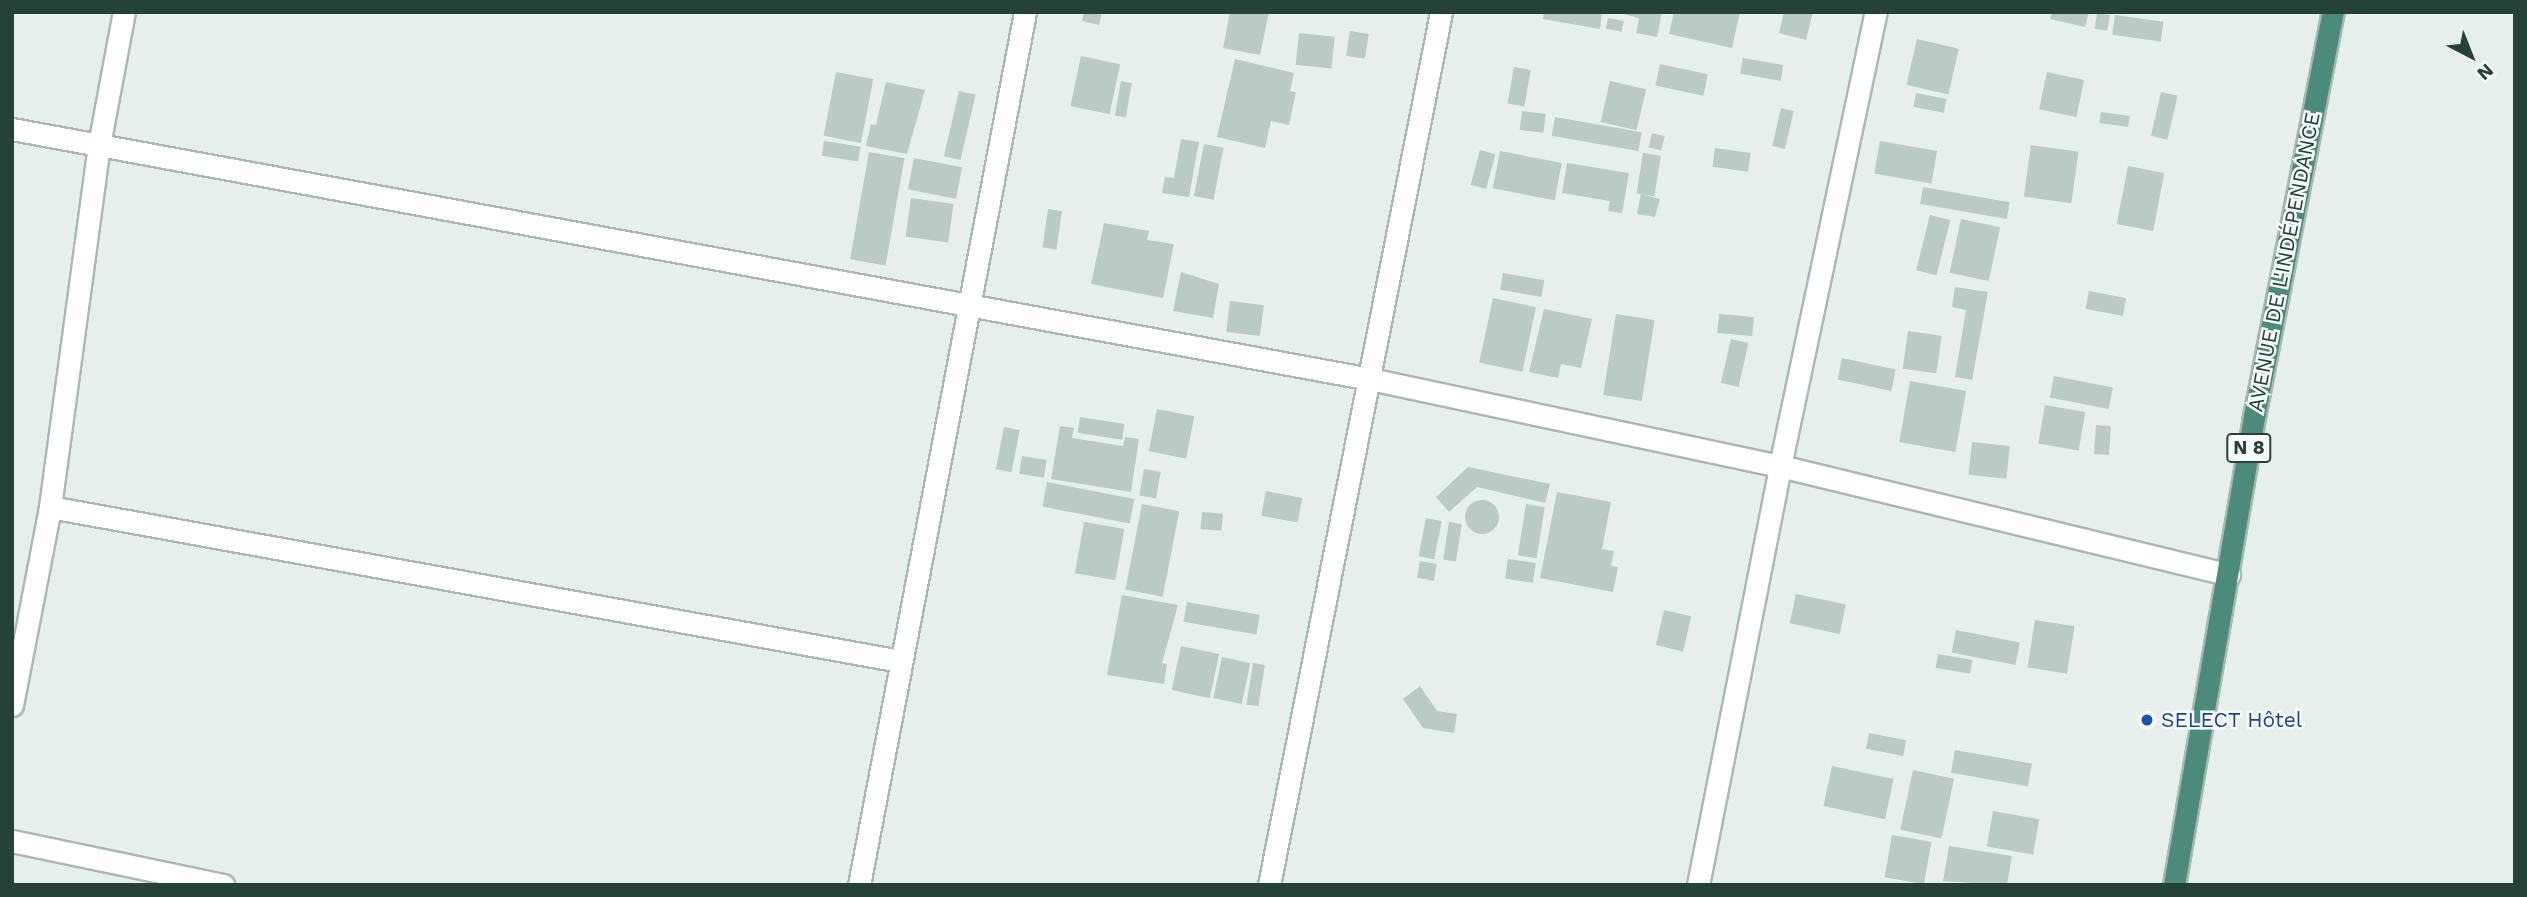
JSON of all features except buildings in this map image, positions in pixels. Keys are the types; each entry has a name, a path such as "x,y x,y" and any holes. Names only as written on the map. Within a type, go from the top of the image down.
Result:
{"highway":[{"name":"AVENUE DE L'INDÉPENDANCE","path":"2175,885 2229,575 2253,417 2333,12"}],"street":[{"path":"12,705 50,507 99,145 124,12"},
{"path":"859,885 1024,12"},
{"path":"1269,885 1441,12"},
{"path":"1698,885 1780,466 1876,12"},
{"path":"12,129 1370,379 1780,466 2229,575"},
{"path":"50,507 900,661"},
{"path":"12,841 223,885"}],"place":[{"name":"SELECT Hôtel","path":"2147,720"}]}
